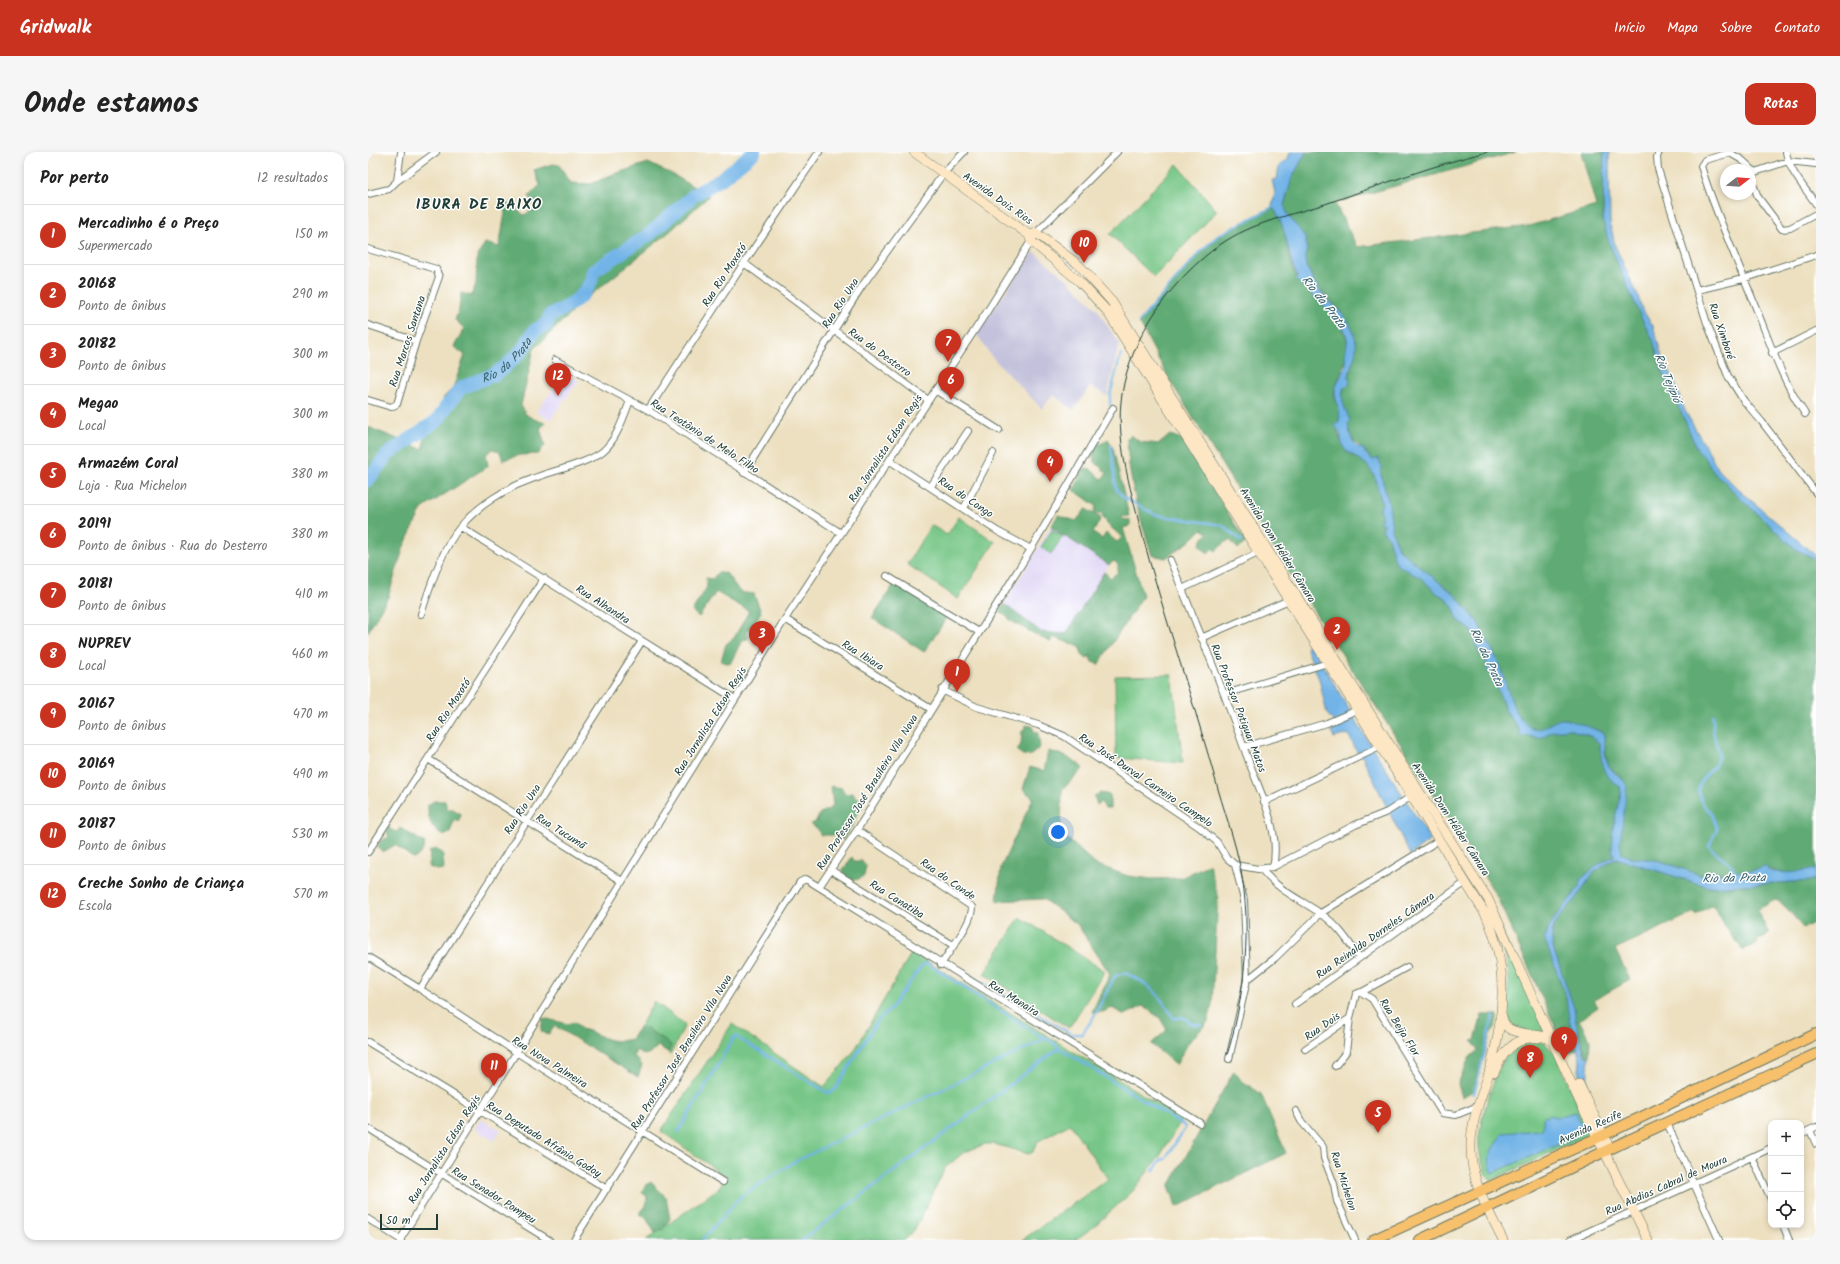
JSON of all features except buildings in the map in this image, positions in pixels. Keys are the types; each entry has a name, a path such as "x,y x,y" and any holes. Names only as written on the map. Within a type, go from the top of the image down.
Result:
{"main road":[{"name":"Avenida Dois Rios","path":"914,152 1032,236"},
{"name":"Avenida Dom Hélder Câmara","path":"1032,236 1080,282 1107,311 1289,600 1326,664 1378,748 1466,882 1486,916 1497,944 1503,978 1501,1008 1493,1058 1473,1125 1471,1151 1475,1180 1503,1240"},
{"name":"Avenida Dom Hélder Câmara","path":"1032,236 1079,265 1112,302 1488,899 1553,1043 1566,1058 1648,1240"},
{"name":"Avenida Dom Hélder Câmara","path":"1501,1008 1502,1021 1507,1029 1540,1035 1553,1043"},
{"name":"Avenida Recife","path":"1372,1240 1600,1136 1816,1034"},
{"path":"1478,1106 1499,1061 1506,1050 1523,1040 1534,1038 1553,1043"},
{"path":"1420,1240 1435,1237 1487,1208 1607,1150 1816,1054"}],"street":[{"path":"397,181 401,152"},
{"path":"368,194 389,189 397,181 436,152"},
{"name":"Rua Rio Moxotó","path":"648,410 819,152"},
{"name":"Rua Rio Una","path":"744,473 862,286 943,174 964,152"},
{"name":"Rua Jornalista Edson Regis","path":"401,1240 479,1110 785,619 988,310 1032,236 1117,152"},
{"name":"Rua Ximboré","path":"1659,152 1657,158 1658,169 1714,342 1728,376 1736,390 1816,493"},
{"path":"1786,152 1788,160 1816,204"},
{"path":"1746,164 1730,153 1705,160 1701,164 1725,235 1754,302 1775,361 1804,414"},
{"path":"1756,172 1788,160 1816,164"},
{"path":"1756,192 1780,228 1785,230 1816,214"},
{"name":"Rua Marcos Santana","path":"368,249 436,269 439,273 397,404 393,407 368,400"},
{"path":"1697,290 1743,278 1816,254"},
{"name":"Rua do Desterro","path":"744,263 928,400"},
{"path":"368,325 416,341"},
{"path":"1772,353 1816,331"},
{"name":"Rua Teotônio de Melo Filho","path":"555,360 648,410 744,473 841,533"},
{"path":"935,390 999,430"},
{"path":"421,614 439,565 461,527 481,508 518,485 599,454 608,446 618,431 630,401"},
{"name":"Rua Professor José Brasileiro Vila Nova","path":"574,1240 800,882 806,879 819,887 857,830 942,690 1031,549 1113,408"},
{"path":"931,486 968,431"},
{"path":"964,508 993,453"},
{"name":"Rua do Congo","path":"890,461 931,486 997,531 1031,549"},
{"name":"Rua Alhandra","path":"461,527 735,699"},
{"path":"1182,589 1258,553"},
{"name":"Rua Professor Potiguar Matos","path":"1170,560 1225,694 1264,802 1274,842 1275,856 1273,867"},
{"path":"887,576 979,632"},
{"name":"Rua Rio Moxotó","path":"368,852 544,578"},
{"path":"1201,638 1289,600"},
{"name":"Rua Ibiara","path":"785,619 931,709"},
{"name":"Rua Rio Una","path":"420,989 642,641"},
{"path":"1225,694 1326,664"},
{"name":"Rua José Durval Carneiro Campelo","path":"942,690 977,707 1038,725 1064,736 1202,830 1217,842 1228,858 1236,865"},
{"path":"1244,747 1327,723 1355,711"},
{"path":"1264,802 1378,748"},
{"name":"Rua Tucumã","path":"428,759 622,881"},
{"path":"1229,1059 1247,980 1244,900 1236,865 1261,869 1273,867 1355,825 1387,812 1410,798"},
{"name":"Rua do Conde","path":"857,830 972,906 971,916 967,924 942,964"},
{"path":"1247,980 1275,958 1321,913 1438,840"},
{"path":"1261,869 1271,882 1281,890 1321,913 1346,937 1359,957"},
{"name":"Rua Canatiba","path":"831,870 953,945"},
{"name":"Rua Reinaldo Dorneles Câmara","path":"1295,1004 1466,882"},
{"name":"Rua Manaíra","path":"819,887 1200,1123"},
{"name":"Rua Nova Palmeira","path":"368,957 723,1182"},
{"path":"1335,1066 1346,1052 1350,1018 1356,994 1407,967"},
{"name":"Rua Beija Flor","path":"1362,992 1372,999 1442,1113 1456,1116 1478,1106"},
{"name":"Rua Dois","path":"1305,1049 1350,1018"},
{"name":"Rua Deputado Afrânio Godoy","path":"368,1042 607,1189"},
{"name":"Rua Michelon","path":"1296,1111 1301,1122 1323,1147 1324,1158 1334,1184 1337,1201 1355,1240"},
{"path":"1667,1123 1719,1240"},
{"path":"1804,1133 1816,1127"},
{"name":"Rua Senador Pompeu","path":"368,1128 549,1240"},
{"path":"1810,1130 1816,1144"},
{"name":"Rua Abdias Cabral de Moura","path":"1570,1240 1579,1238 1634,1210 1768,1149"},
{"path":"1752,1157 1768,1192"},
{"path":"368,1219 401,1240"},
{"path":"1784,1228 1789,1240"}],"shaded area":[{"path":"1034,252 1069,281 1097,309 1119,344 1107,396 1090,386 1074,410 1053,395 1042,409 991,356 976,333"},
{"path":"566,372 579,381 550,420 536,412"},
{"path":"1051,527 1109,565 1066,634 1041,632 1004,604"},
{"path":"480,1119 501,1130 494,1141 475,1129"}],"green space":[{"path":"1306,152 1516,152 1335,203 1357,247 1529,226 1596,206 1581,152 1604,152 1603,222 1610,245 1639,313 1653,340 1665,378 1697,450 1706,459 1714,473 1736,494 1797,550 1810,556 1816,561 1816,869 1799,873 1777,872 1766,868 1730,874 1714,872 1709,877 1706,877 1660,861 1630,857 1622,854 1620,843 1623,779 1608,765 1602,732 1566,719 1561,719 1540,730 1527,727 1513,705 1498,661 1477,621 1455,595 1398,549 1392,530 1389,504 1380,471 1382,467 1378,459 1373,460 1351,436 1348,423 1350,421 1342,404 1343,391 1351,371 1354,334 1343,314 1316,285 1305,262 1307,252 1306,240 1289,218 1284,206 1292,178"},
{"path":"648,163 672,174 709,196 668,233 582,302 534,349 521,405 522,409 527,415 533,419 545,423 540,429 545,445 538,454 520,455 503,460 500,452 493,449 486,454 488,466 422,509 404,546 388,597 368,632 368,427 422,449 426,434 438,427 451,409 443,398 453,388 465,355 454,347 464,328 455,320 459,309 461,293 471,296 476,284 477,257 485,243 499,247 505,213 502,200 524,215 535,209 529,196 540,185 534,170 552,164 559,165 571,183 591,184 611,175"},
{"path":"1177,164 1217,211 1154,277 1110,234"},
{"path":"1272,207 1282,223 1290,259 1297,277 1334,316 1345,333 1347,355 1334,392 1340,415 1337,425 1340,440 1352,456 1370,467 1380,488 1382,499 1380,509 1381,521 1384,524 1382,530 1388,537 1395,561 1421,578 1438,594 1446,598 1454,609 1458,620 1472,631 1479,653 1482,653 1486,660 1488,672 1493,678 1506,711 1522,735 1540,738 1553,731 1569,729 1597,739 1604,768 1609,777 1620,787 1621,792 1612,833 1612,849 1614,856 1599,864 1581,879 1580,886 1552,922 1544,938 1563,983 1569,1009 1569,1019 1577,1049 1567,1053 1496,895 1458,833 1281,560 1169,379 1139,322 1199,253 1219,235"},
{"path":"1131,435 1140,442 1159,444 1170,435 1182,439 1246,542 1238,549 1230,540 1225,542 1216,551 1212,548 1208,553 1200,546 1203,538 1208,534 1202,529 1190,541 1166,558 1152,555 1132,483 1127,439"},
{"path":"1108,439 1113,448 1129,516 1120,517 1122,519 1130,520 1130,526 1123,528 1143,596 1098,665 1090,660 1091,655 1087,659 1082,655 1080,647 1053,637 1050,642 1014,623 1000,611 1004,604 1041,632 1066,634 1104,572 1111,578 1118,572 1118,565 1114,561 1109,565 1051,527 1058,515 1076,521 1086,509 1101,518 1093,533 1102,539 1106,533 1117,542 1122,537 1106,523 1108,521 1104,520 1102,513 1094,513 1096,506 1074,490 1084,468 1091,470 1102,479 1107,473 1092,457 1096,444 1103,443"},
{"path":"959,517 995,542 958,599 907,564 931,525 947,535"},
{"path":"1052,530 1063,536 1051,554 1041,547"},
{"path":"717,573 726,573 740,592 754,594 761,612 751,628 747,630 748,639 742,640 730,664 721,661 726,644 734,638 749,611 716,592 699,617 692,611 707,587 706,578 713,579"},
{"path":"896,581 948,616 924,652 872,618"},
{"path":"1172,675 1183,763 1116,758 1115,676"},
{"path":"1025,725 1032,726 1034,731 1038,733 1040,747 1030,756 1023,755 1017,751 1021,744 1022,731 1024,731"},
{"path":"1048,751 1072,760 1083,769 1062,790 1061,833 1095,864 1128,876 1152,879 1181,878 1209,864 1218,896 1212,1005 1208,1022 1189,1042 1176,1065 1151,1044 1167,1030 1160,1018 1143,1006 1125,1015 1112,1008 1103,1012 1092,1012 1110,974 1077,924 1043,899 997,901 1001,867 1033,798 1023,789 1030,767 1044,771"},
{"path":"831,786 842,788 845,794 853,793 855,797 859,798 863,807 856,815 854,823 842,840 834,835 820,835 818,829 811,824 816,822 820,813 833,807"},
{"path":"1101,793 1110,795 1110,808 1105,808 1101,802 1097,805 1094,796"},
{"path":"434,801 445,801 447,809 453,809 461,814 458,821 454,820 450,833 442,835 432,826 430,822 428,805"},
{"path":"388,826 391,830 397,832 400,828 425,843 422,852 414,859 395,845 383,852 378,848 380,841 389,837 387,832"},
{"path":"435,849 443,853 444,869 437,870 429,867 430,851"},
{"path":"852,857 854,861 862,861 866,866 864,876 857,880 852,880 845,876 843,870"},
{"path":"1616,858 1709,887 1800,882 1816,879 1816,922 1803,928 1786,907 1775,900 1757,910 1769,934 1757,940 1758,943 1743,950 1726,928 1714,905 1696,915 1695,912 1615,949 1630,980 1594,1000 1598,1007 1579,1020 1590,1040 1589,1057 1587,1058 1577,1028 1574,1008 1552,945 1552,931 1554,924 1576,898 1594,872"},
{"path":"1020,917 1105,971 1069,1028 984,974"},
{"path":"1502,932 1548,1035 1521,1030 1505,1022 1509,977"},
{"path":"912,952 1182,1119 1160,1156 1132,1192 1092,1228 1075,1240 1022,1240 1108,1179 1070,1124 1037,1142 1033,1152 1029,1154 994,1144 985,1144 963,1153 945,1168 915,1229 905,1240 646,1240 719,1188 726,1177 661,1131 732,1024 824,1087 854,1051"},
{"path":"654,1001 685,1025 670,1055 668,1052 671,1045 641,1025"},
{"path":"1482,1015 1498,1015 1495,1028 1490,1034 1475,1090 1462,1097 1458,1084 1469,1058 1478,1050 1472,1041 1475,1040"},
{"path":"543,1018 568,1024 575,1022 581,1029 616,1041 631,1039 641,1025 671,1045 668,1052 658,1046 651,1053 644,1055 636,1050 634,1056 642,1065 638,1077 555,1026 548,1035 541,1031"},
{"path":"1536,1041 1545,1043 1556,1055 1590,1132 1587,1136 1492,1180 1485,1171 1480,1156 1479,1145 1480,1128 1491,1088 1503,1061 1509,1052 1517,1045"},
{"path":"1234,1071 1241,1080 1261,1094 1286,1153 1177,1207 1169,1186"},
{"path":"651,1182 666,1197 670,1219 663,1229 655,1233 646,1218 639,1214 646,1206 647,1197 642,1192 645,1186"}],"water":[{"name":"Rio da Prata","path":"1290,152 1306,152 1292,178 1284,205 1291,219 1305,238 1307,246 1305,261 1307,268 1316,285 1341,313 1351,327 1356,344 1349,373 1349,385 1344,387 1342,396 1350,421 1348,423 1352,440 1357,447 1364,449 1365,453 1373,460 1378,458 1382,467 1380,471 1389,504 1392,530 1398,549 1455,595 1477,621 1498,661 1513,705 1520,718 1532,729 1544,728 1557,720 1564,719 1605,734 1605,753 1607,762 1612,770 1623,779 1627,786 1620,843 1622,854 1630,857 1660,861 1706,877 1709,877 1711,870 1726,874 1757,870 1765,865 1769,871 1781,872 1799,872 1816,869 1816,879 1809,881 1709,887 1616,858 1594,872 1576,898 1554,924 1552,931 1552,945 1574,1008 1577,1028 1585,1056 1589,1057 1587,1086 1585,1086 1579,1071 1580,1060 1569,1019 1566,996 1544,938 1552,922 1580,886 1581,879 1599,864 1614,856 1612,850 1612,834 1621,792 1620,787 1608,777 1605,772 1599,743 1590,736 1569,729 1553,731 1540,738 1522,735 1520,737 1520,731 1506,711 1493,678 1488,672 1486,660 1482,653 1479,653 1472,631 1458,620 1454,609 1446,598 1438,594 1421,578 1399,566 1395,561 1388,537 1382,530 1384,524 1380,523 1382,515 1380,509 1382,503 1374,475 1367,465 1345,450 1340,433 1333,423 1337,424 1340,417 1335,396 1335,388 1346,364 1346,334 1332,314 1296,280 1298,277 1291,259 1284,232 1272,206 1275,193 1272,180 1277,179 1279,166 1288,159"},
{"name":"Rio Tejipió","path":"1604,152 1609,152 1610,222 1615,246 1638,296 1642,309 1653,326 1662,356 1674,380 1685,411 1719,470 1739,490 1816,556 1816,561 1810,556 1797,550 1736,494 1714,473 1706,459 1697,450 1665,378 1653,340 1639,313 1610,245 1603,222"},
{"path":"1311,645 1360,728 1431,840 1410,855 1363,758 1357,752 1348,734 1334,738 1331,730 1336,729 1335,723 1327,714 1319,679 1306,647"},
{"path":"1576,1112 1584,1130 1573,1138 1493,1173 1489,1161 1491,1152 1503,1133 1540,1130 1543,1128 1543,1118 1549,1115 1556,1117"}],"waterway":[{"name":"Rio da Prata","path":"368,480 387,455 438,420 461,388 495,374 506,366 522,350 534,331 547,324 550,315 567,307 583,294 591,282 593,271 650,234 694,195 721,179 754,152"},
{"path":"1139,322 1199,253 1219,235 1275,206"},
{"path":"1110,405 1110,395 1121,354"},
{"path":"1111,446 1116,489 1124,498 1156,515 1222,525 1242,541"},
{"path":"1713,715 1713,732 1719,754 1715,766 1703,778 1698,790 1702,803 1712,815 1717,829 1709,846 1727,861 1737,874"},
{"path":"949,963 1071,1034 1082,1034 1092,1020 1115,976 1125,973 1149,986 1164,1003 1174,1019 1181,1017 1188,1020 1189,1023 1201,1025"},
{"path":"678,1132 735,1036 828,1093 834,1091 878,1020 889,1011 922,965 928,964 1186,1127 1165,1159 1161,1160 1153,1171"},
{"path":"1474,1094 1493,1016"},
{"path":"702,1240 740,1197 794,1162 1047,1038"},
{"path":"802,1240 1059,1048"}],"tram line":[{"path":"1227,1055 1233,1035 1244,970 1246,926 1243,884 1239,860 1159,595 1128,480 1120,427 1122,394 1127,372 1135,350 1145,330 1171,291 1203,258 1233,236 1273,220 1427,169 1487,152"}],"place":[{"name":"20169","path":"1084,263"},
{"name":"20181","path":"948,362"},
{"name":"Creche Sonho de Criança","path":"558,396"},
{"name":"20191","path":"951,400"},
{"name":"Megao","path":"1050,482"},
{"name":"20168","path":"1337,650"},
{"name":"20182","path":"762,654"},
{"name":"Mercadinho é o Preço","path":"957,692"},
{"name":"20167","path":"1564,1060"},
{"name":"NUPREV","path":"1530,1078"},
{"name":"20187","path":"494,1086"},
{"name":"Armazém Coral","path":"1378,1133"}],"district":[{"name":"IBURA DE BAIXO","path":"479,204"}]}
